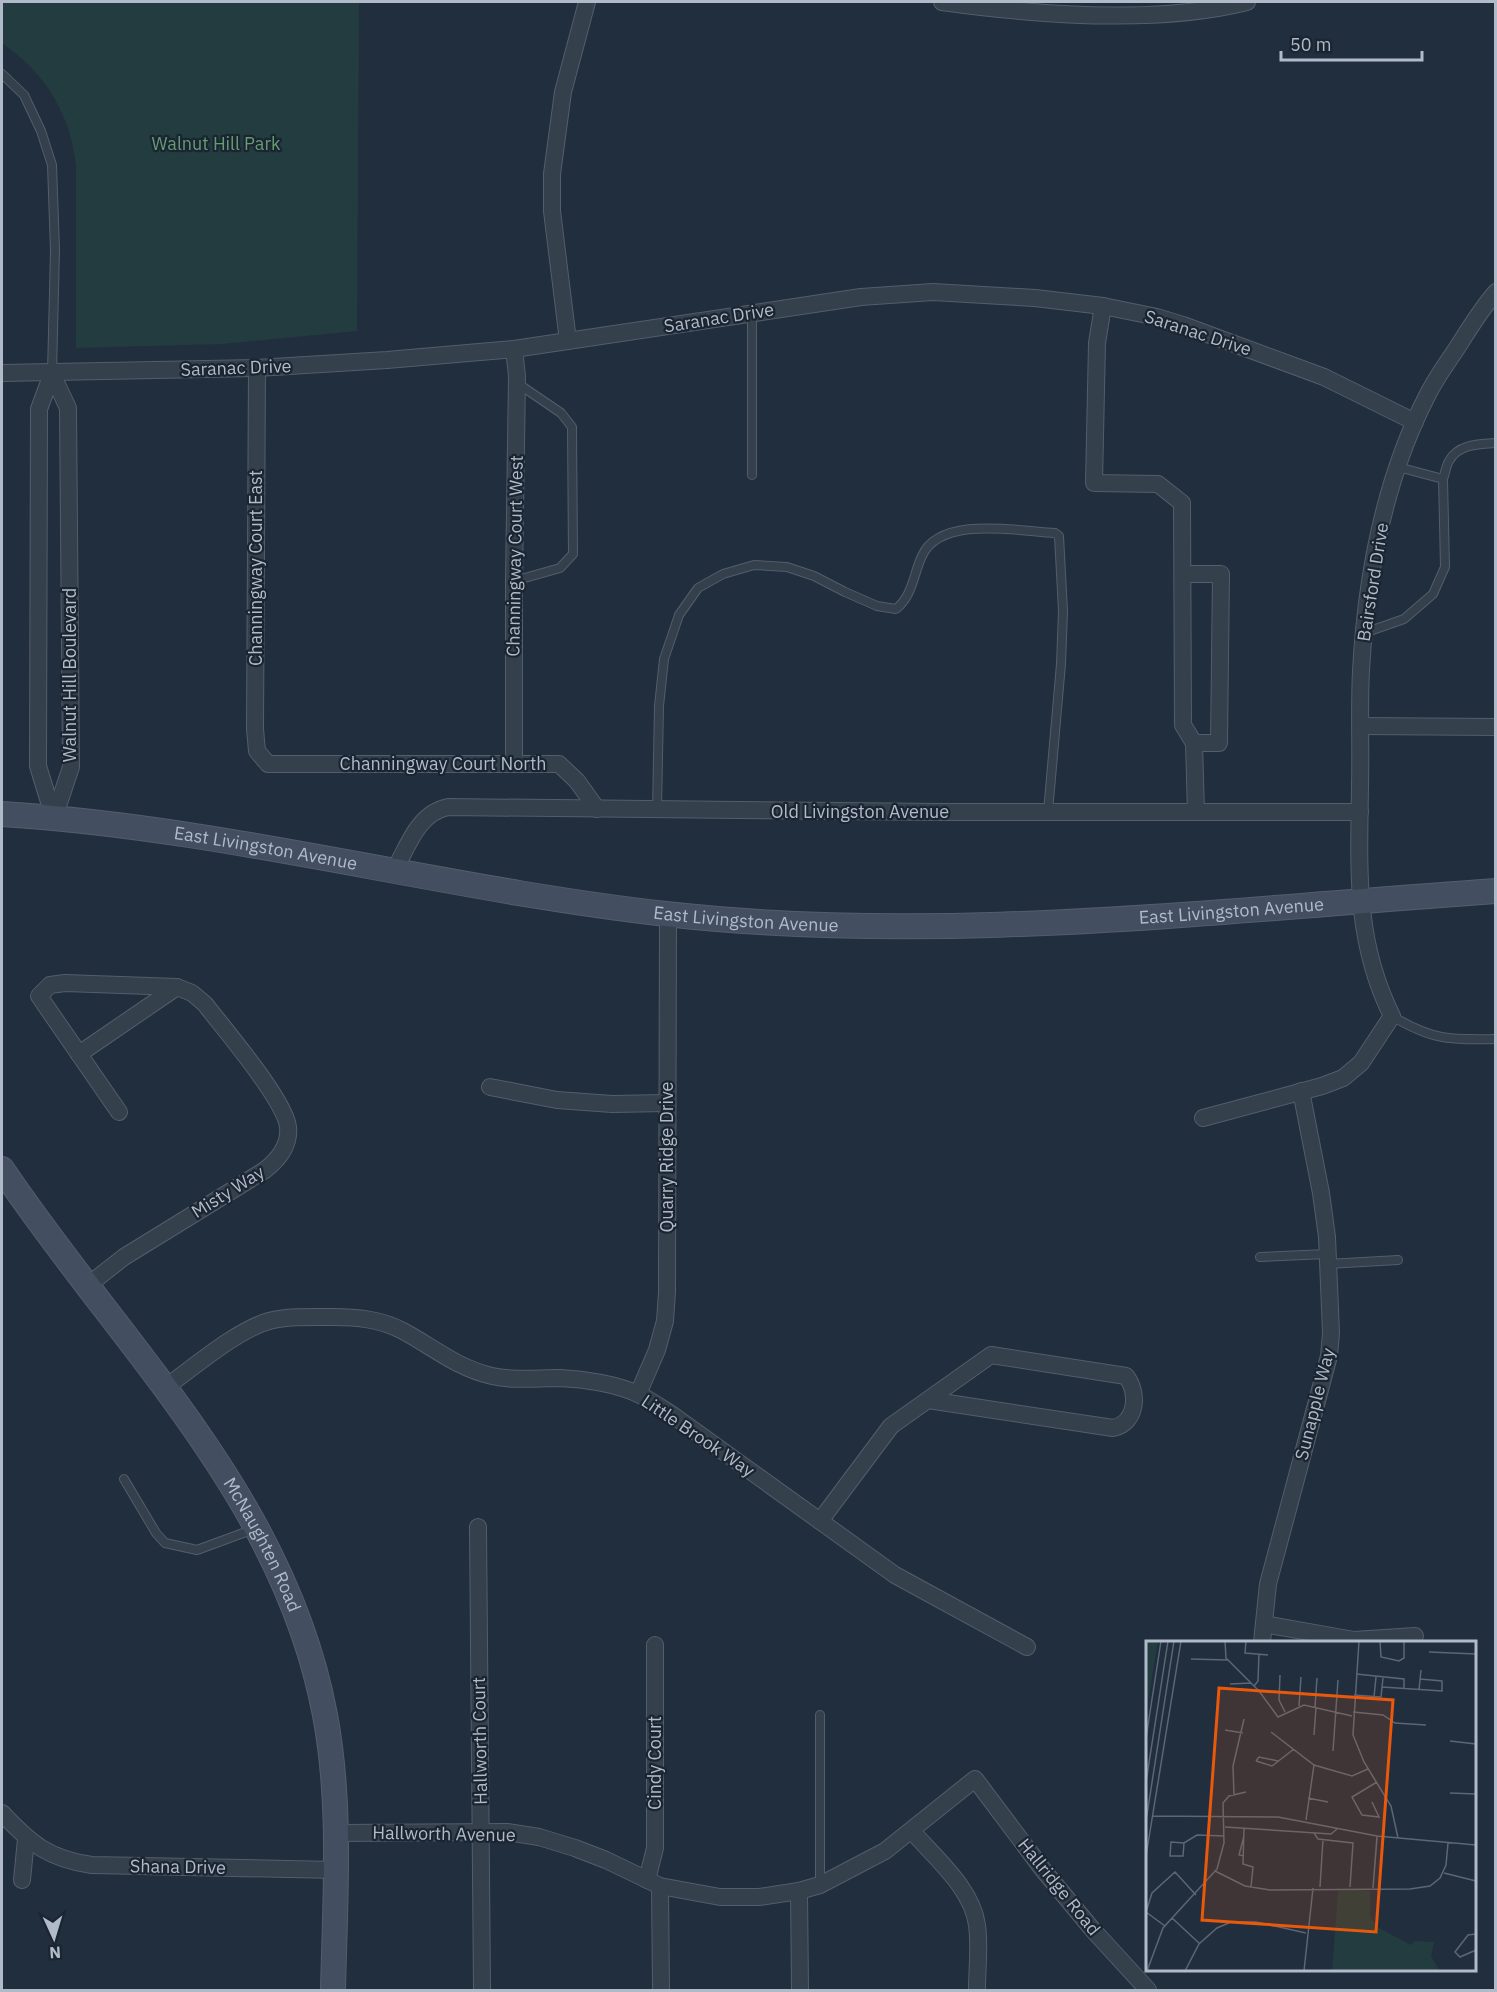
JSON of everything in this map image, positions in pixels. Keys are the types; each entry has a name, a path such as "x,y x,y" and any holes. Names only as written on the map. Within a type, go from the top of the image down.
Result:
{"main road":[{"name":"East Livingston Avenue","path":"2,814 165,831 539,897 668,914 797,923 909,927 1012,925 1496,891"},
{"name":"McNaughten Road","path":"2,1169 87,1286 166,1387 211,1451 257,1528 295,1608 315,1672 325,1716 331,1760 335,1833 333,1990"}],"street":[{"path":"568,341 552,211 552,174 563,92 587,2"},
{"path":"942,2 1039,13 1109,15 1171,13 1247,2"},
{"name":"Saranac Drive","path":"2,373 52,374 257,368 514,349 861,297 933,292 1035,298 1103,306 1157,317 1324,377 1415,422"},
{"name":"Bairsford Drive","path":"1392,1016 1372,971 1359,901 1364,633 1377,537 1398,467 1428,393 1484,306 1496,292"},
{"path":"1103,306 1097,343 1094,483 1158,484 1182,503 1184,725 1194,743 1196,812"},
{"name":"Channingway Court West","path":"514,349 517,383 514,763"},
{"name":"Channingway Court East","path":"257,368 255,729 257,751 268,764"},
{"name":"Walnut Hill Boulevard","path":"52,374 68,408 71,755 71,767 54,818"},
{"name":"Walnut Hill Boulevard","path":"52,374 39,409 38,766 54,818"},
{"path":"1183,574 1221,574 1219,743 1194,743"},
{"path":"1361,726 1496,727"},
{"name":"Channingway Court North","path":"268,764 559,764 577,780 597,809"},
{"name":"Old Livingston Avenue","path":"394,871 422,820 439,809 448,807 657,810 1360,812"},
{"name":"Quarry Ridge Drive","path":"638,1394 657,1350 665,1321 667,1292 668,914"},
{"name":"Misty Way","path":"87,1286 134,1251 265,1170 275,1162 288,1139 288,1126 279,1102 205,1005 192,993 177,987 65,983 50,985 39,996 119,1112"},
{"path":"79,1054 177,987"},
{"path":"1203,1118 1343,1078 1361,1063 1392,1016"},
{"path":"490,1087 557,1100 612,1104 667,1103"},
{"name":"Sunapple Way","path":"1262,1641 1268,1584 1329,1356 1331,1333 1321,1193 1301,1091"},
{"name":"Little Brook Way","path":"166,1387 234,1338 268,1321 353,1317 382,1322 403,1331 445,1358 492,1376 514,1379 562,1378 586,1381 638,1394 674,1416 895,1575 1027,1647"},
{"path":"820,1521 891,1426 928,1400 992,1356 1126,1376 1132,1384 1135,1395 1134,1408 1128,1420 1121,1426 1113,1428 928,1400"},
{"name":"Hallworth Court","path":"478,1527 482,1990"},
{"path":"1263,1624 1354,1640 1415,1636"},
{"name":"Cindy Court","path":"655,1645 654,1883 661,1990"},
{"name":"Hallworth Avenue","path":"335,1833 507,1832 539,1837 566,1845 606,1860 654,1883 720,1897 759,1897 799,1891 820,1885 885,1851 975,1779"},
{"name":"Hallridge Road","path":"975,1779 1044,1871 1093,1930 1148,1990"},
{"name":"Shana Drive","path":"2,1813 26,1839 61,1859 92,1865 335,1870"},
{"path":"912,1831 958,1885 971,1904 977,1926 977,1990"},
{"path":"22,1880 26,1839"},
{"path":"799,1891 800,1990"}],"lane":[{"name":"Walnut Hill Boulevard","path":"2,74 24,95 41,131 52,165 56,250 52,374"},
{"path":"752,313 752,476"},
{"path":"514,581 560,568 573,554 573,426 561,413 517,383"},
{"path":"1364,633 1404,619 1433,594 1445,567 1443,479 1449,460 1461,448 1496,443"},
{"path":"1398,467 1443,479"},
{"path":"657,810 658,706 664,659 679,615 698,588 723,574 754,566 787,567 814,576 877,606 896,609 905,602 915,581 921,556 930,542 965,528 1055,533 1059,536 1063,611 1061,664 1048,812"},
{"path":"1392,1016 1432,1036 1457,1039 1496,1039"},
{"path":"1260,1257 1398,1260"},
{"path":"124,1479 165,1544 197,1550 257,1528"},
{"path":"820,1714 820,1885"}],"green space":[{"name":"Walnut Hill Park","path":"2,2 359,2 357,331 222,344 76,348 76,167 73,148 62,112 43,81 2,43"}]}
